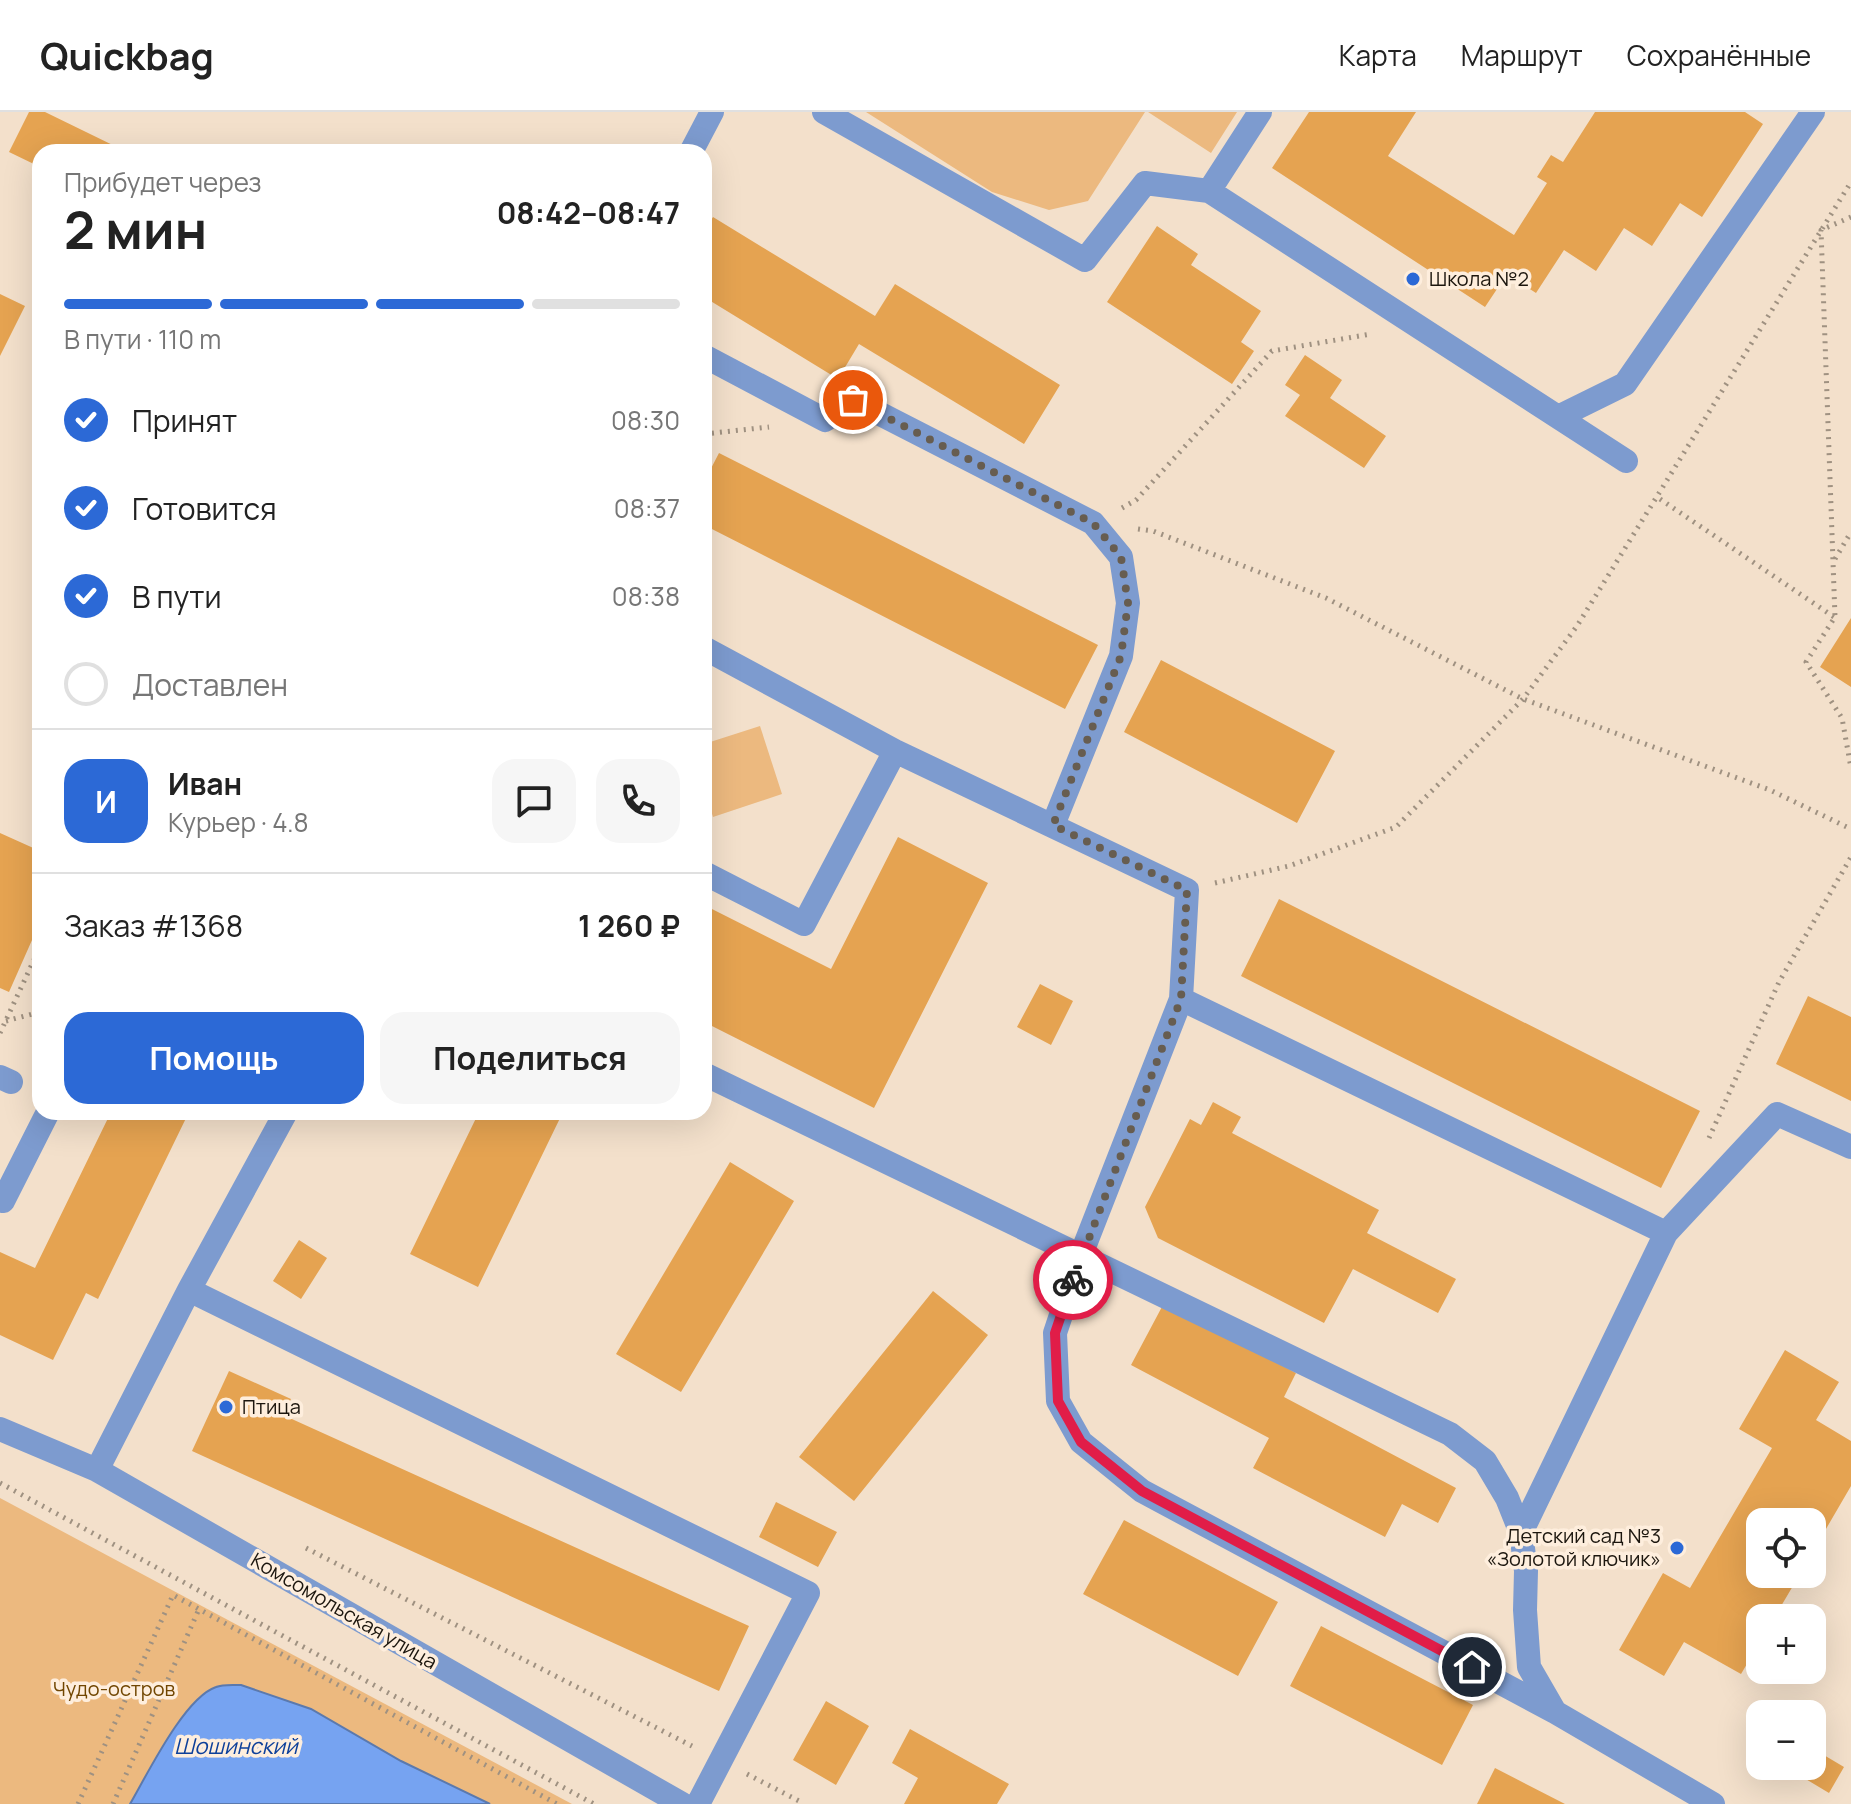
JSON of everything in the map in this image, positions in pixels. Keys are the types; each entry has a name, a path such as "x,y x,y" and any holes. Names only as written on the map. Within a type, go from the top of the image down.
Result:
{"street":[{"path":"695,144 712,112"},
{"path":"824,112 1085,260 1145,183 1209,191 1626,461"},
{"path":"1209,191 1260,112"},
{"path":"1558,417 1625,384 1813,112"},
{"path":"712,360 825,420 853,400 1093,523 1121,557 1128,603 1121,656 1053,825"},
{"path":"712,652 895,751 1187,890 1181,999 1081,1255 1055,1333 1058,1401 1081,1442 1142,1491 1555,1712 1713,1804"},
{"path":"712,877 804,924 895,751"},
{"path":"1181,999 1666,1233"},
{"path":"712,1078 1450,1434 1485,1461 1507,1498 1521,1533 1526,1571 1529,1667 1555,1712"},
{"path":"1521,1533 1666,1233 1777,1114 1851,1147"},
{"path":"0,1199 3,1201 44,1120"},
{"path":"97,1470 189,1290 282,1120"},
{"path":"189,1290 808,1593 698,1804"},
{"name":"Комсомольская улица","path":"0,1429 97,1470 682,1804"}],"path":[{"path":"1187,890 1289,866 1396,827 1523,699 1577,626 1851,182"},
{"path":"1821,230 1851,217"},
{"path":"1821,230 1835,617 1806,662 1842,718 1851,768"},
{"path":"1093,523 1136,500 1272,351 1417,326"},
{"path":"1660,499 1835,617"},
{"path":"1093,523 1153,531 1326,598 1523,699 1770,790 1851,829"},
{"path":"1833,562 1851,532"},
{"path":"1704,1149 1779,982 1851,857"},
{"path":"0,1033 32,964"},
{"path":"6,1021 32,1014"},
{"path":"0,1483 594,1804"},
{"path":"294,1542 721,1760 800,1804"},
{"path":"78,1804 173,1595 557,1804"},
{"path":"113,1804 199,1609"}],"green space":[{"path":"866,112 1145,112 1088,201 1049,210 992,192"},
{"path":"1148,112 1237,112 1211,153"},
{"path":"760,726 782,794 713,817 712,741"},
{"name":"Чудо-остров","path":"0,1498 572,1804 0,1804"}],"water":[{"name":"Шошинский","path":"241,1685 311,1709 401,1761 490,1804 130,1804 167,1739 191,1706 216,1687"}],"building":[{"path":"29,112 45,112 111,144 32,144 32,163 9,152"},
{"path":"1309,112 1416,112 1388,156 1514,235 1547,183 1537,177 1551,155 1563,162 1595,112 1745,112 1763,124 1702,217 1680,203 1652,246 1624,228 1596,271 1564,250 1536,293 1507,274 1485,307 1272,168"},
{"path":"712,219 875,316 895,284 1060,385 1024,444 859,344 838,379 712,302"},
{"path":"1157,226 1198,254 1191,265 1261,311 1241,342 1254,351 1232,384 1107,302"},
{"path":"0,294 25,306 0,356"},
{"path":"1305,355 1342,380 1330,398 1386,436 1364,468 1285,416 1300,395 1285,385"},
{"path":"719,453 1098,645 1065,709 712,529 712,467"},
{"path":"1851,618 1851,687 1820,667"},
{"path":"1161,660 1335,751 1297,823 1124,732"},
{"path":"0,833 32,847 32,940 9,992 0,988"},
{"path":"898,837 988,883 874,1108 712,1026 712,909 831,969"},
{"path":"1279,899 1700,1111 1661,1188 1241,976"},
{"path":"1040,984 1073,1001 1051,1045 1017,1027"},
{"path":"1808,996 1851,1017 1851,1101 1776,1064"},
{"path":"1213,1102 1241,1117 1232,1133 1379,1210 1367,1233 1456,1279 1438,1313 1353,1269 1324,1323 1158,1238 1145,1207 1190,1119 1201,1125"},
{"path":"107,1120 185,1120 98,1299 86,1293 53,1360 0,1335 0,1252 35,1268"},
{"path":"475,1120 559,1120 478,1287 410,1254"},
{"path":"730,1162 794,1201 681,1392 616,1354"},
{"path":"299,1240 327,1258 301,1299 273,1281"},
{"path":"933,1291 988,1335 854,1501 799,1457"},
{"path":"1164,1303 1296,1373 1284,1397 1456,1488 1438,1523 1402,1504 1385,1537 1253,1468 1269,1438 1131,1365"},
{"path":"1785,1350 1839,1382 1816,1420 1851,1441 1851,1486 1826,1529 1826,1508 1746,1508 1746,1588 1792,1588 1782,1604 1746,1604 1746,1666 1741,1674 1684,1642 1664,1676 1619,1650 1663,1573 1690,1588 1772,1448 1739,1429"},
{"path":"229,1371 291,1399 283,1415 749,1626 719,1691 192,1451"},
{"path":"776,1502 837,1532 818,1567 759,1537"},
{"path":"1124,1520 1278,1602 1238,1676 1083,1594"},
{"path":"1321,1626 1473,1705 1442,1765 1290,1686"},
{"path":"826,1701 869,1726 836,1785 793,1760"},
{"path":"910,1729 1009,1784 997,1804 904,1804 918,1778 892,1763"},
{"path":"1826,1756 1844,1767 1829,1793 1807,1780 1826,1780"},
{"path":"1495,1768 1565,1804 1477,1804"}],"way so far":[{"path":"853,400 1093,523 1121,557 1128,603 1121,656 1053,825 1187,890 1181,999 1073,1280"}],"place":[{"name":"Школа №2","path":"1413,279"},
{"name":"Птица","path":"226,1407"},
{"name":"Детский сад №3 «Золотой ключик»","path":"1677,1548"}],"route":[{"path":"1073,1280 1055,1333 1058,1401 1081,1442 1142,1491 1472,1667"}]}
